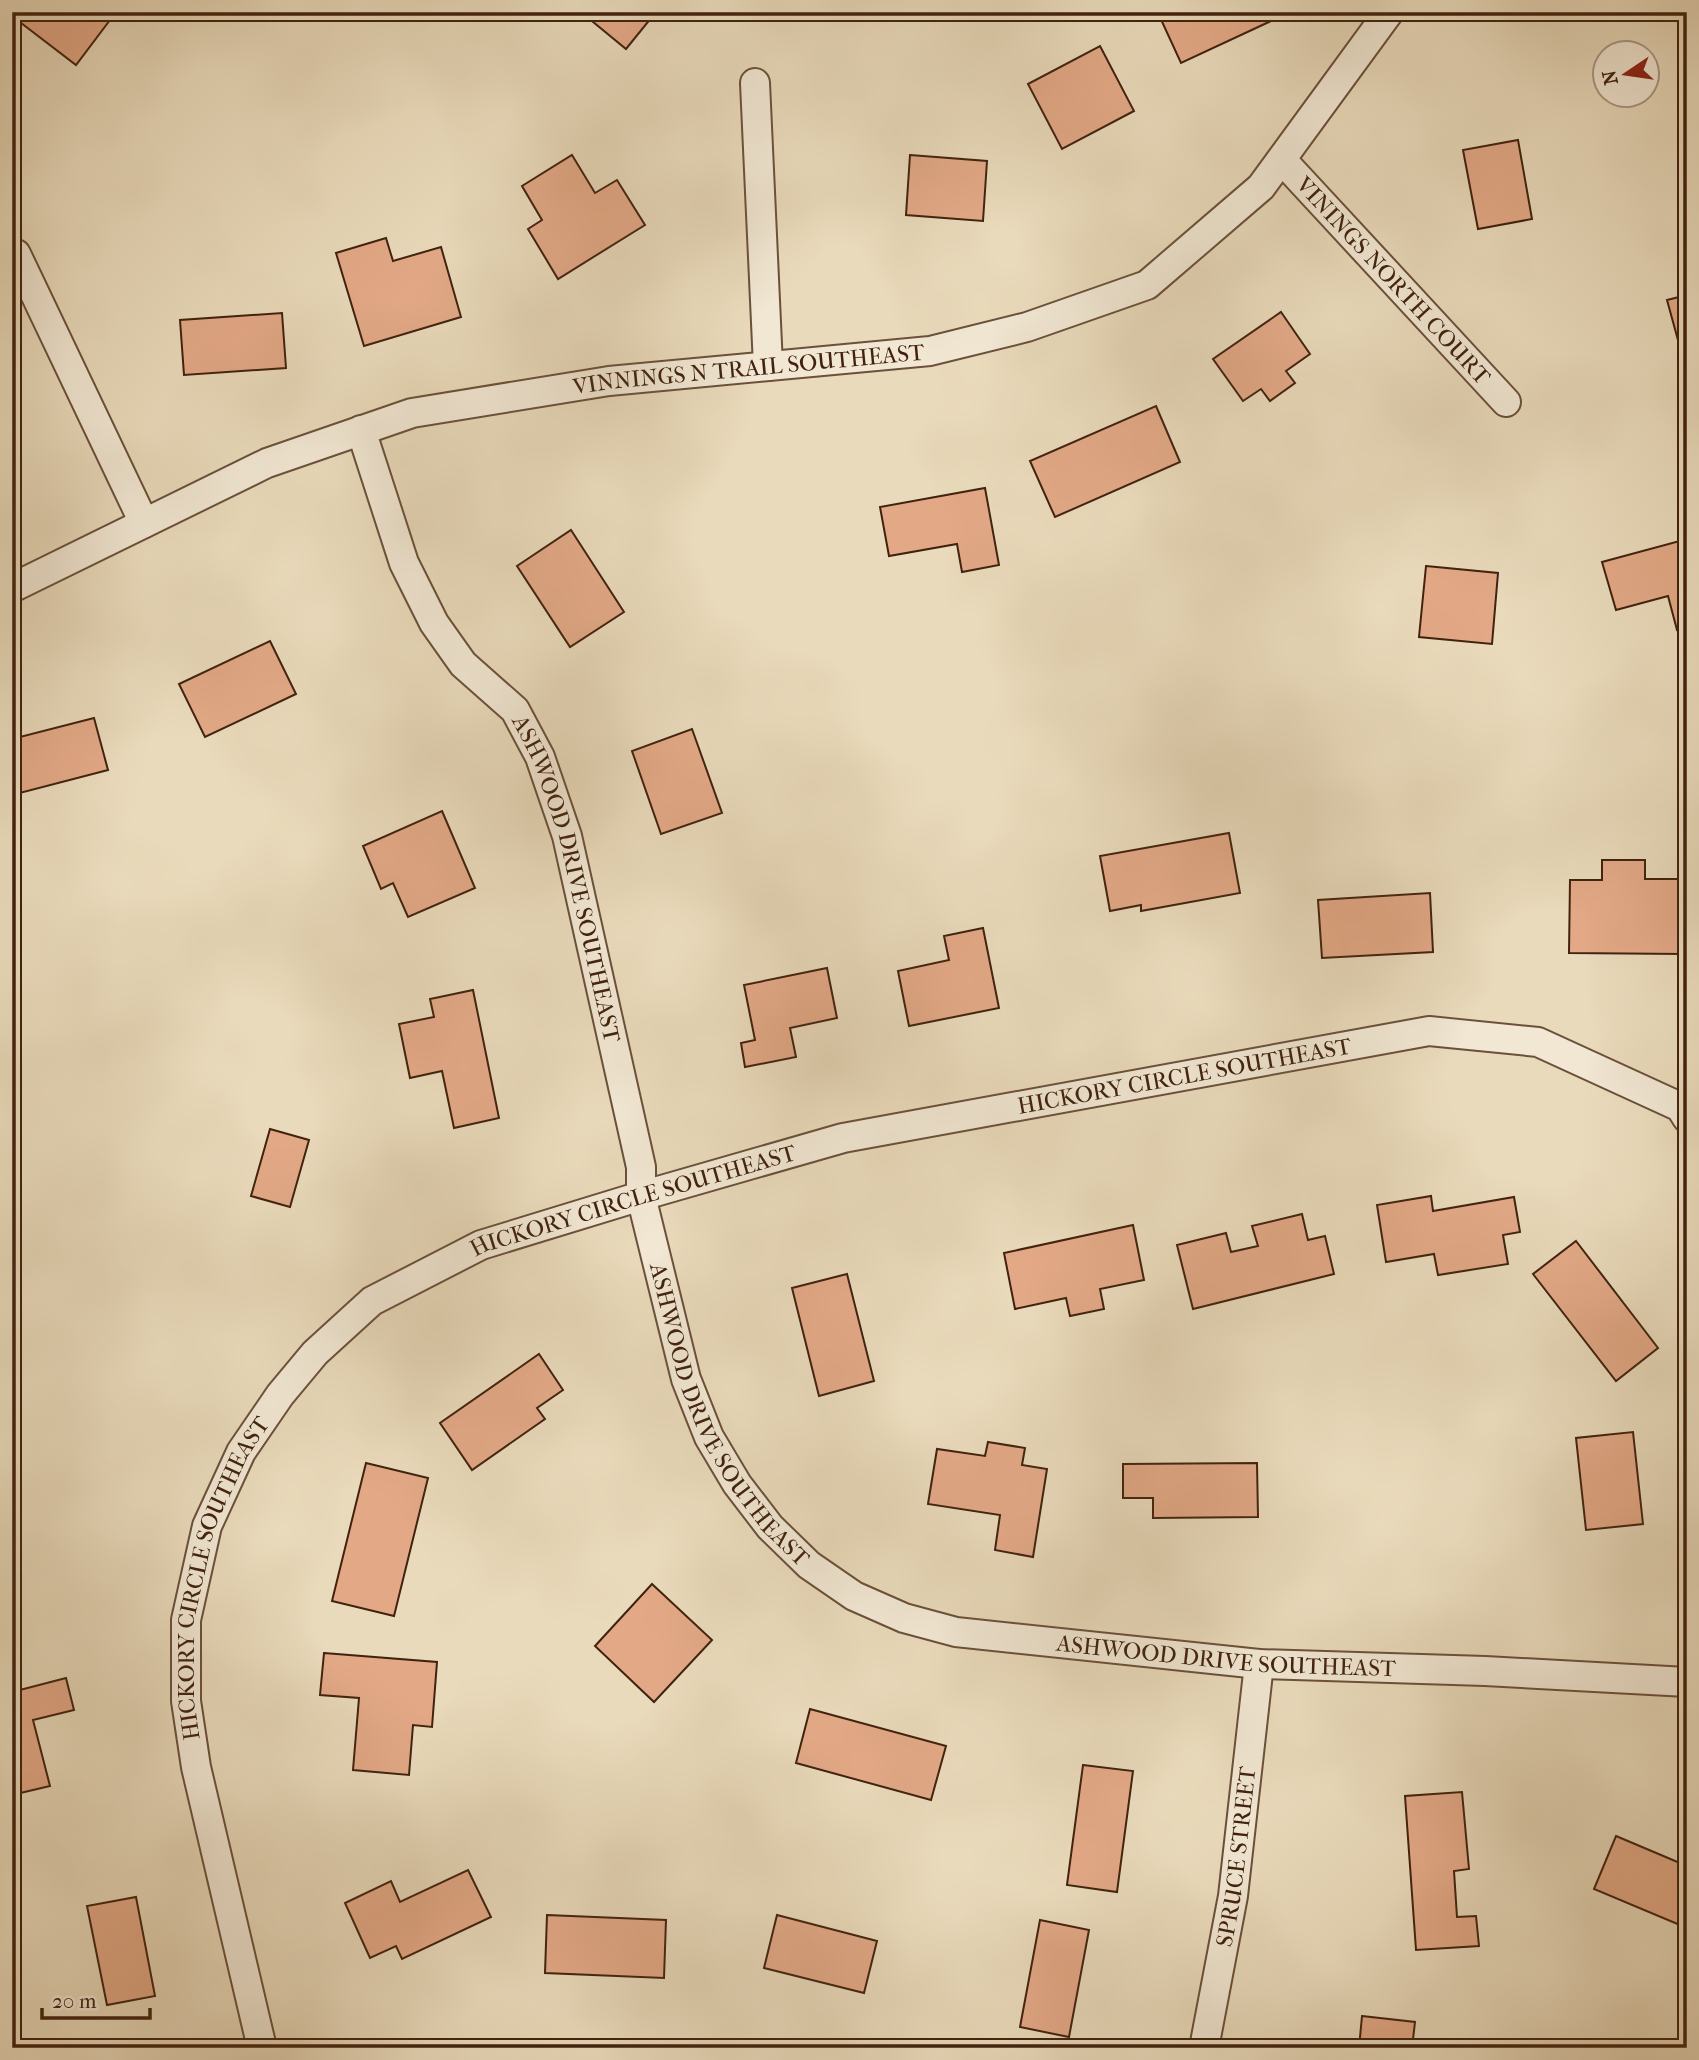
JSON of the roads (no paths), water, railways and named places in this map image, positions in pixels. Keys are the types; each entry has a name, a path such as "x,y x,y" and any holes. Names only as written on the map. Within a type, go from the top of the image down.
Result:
{"street":[{"name":"VINNINGS N TRAIL SOUTHEAST","path":"12,588 267,463 412,413 609,381 930,351 1027,327 1147,285 1261,187 1389,12"},
{"path":"755,83 768,366"},
{"name":"VININGS NORTH COURT","path":"1282,160 1506,402"},
{"path":"12,253 16,254 144,523"},
{"name":"ASHWOOD DRIVE SOUTHEAST","path":"361,430 404,563 435,623 463,664 515,710 540,757 567,836 641,1167 640,1196 686,1379 709,1437 737,1484 770,1527 809,1565 855,1596 904,1618 956,1632 1259,1664 1485,1671 1687,1682"},
{"name":"HICKORY CIRCLE SOUTHEAST","path":"262,2048 196,1767 186,1701 186,1620 207,1526 241,1452 280,1395 315,1353 372,1301 481,1245 843,1138 1429,1031 1538,1042 1684,1108"},
{"name":"SPRUCE STREET","path":"1204,2048 1233,1896 1259,1664"}]}
